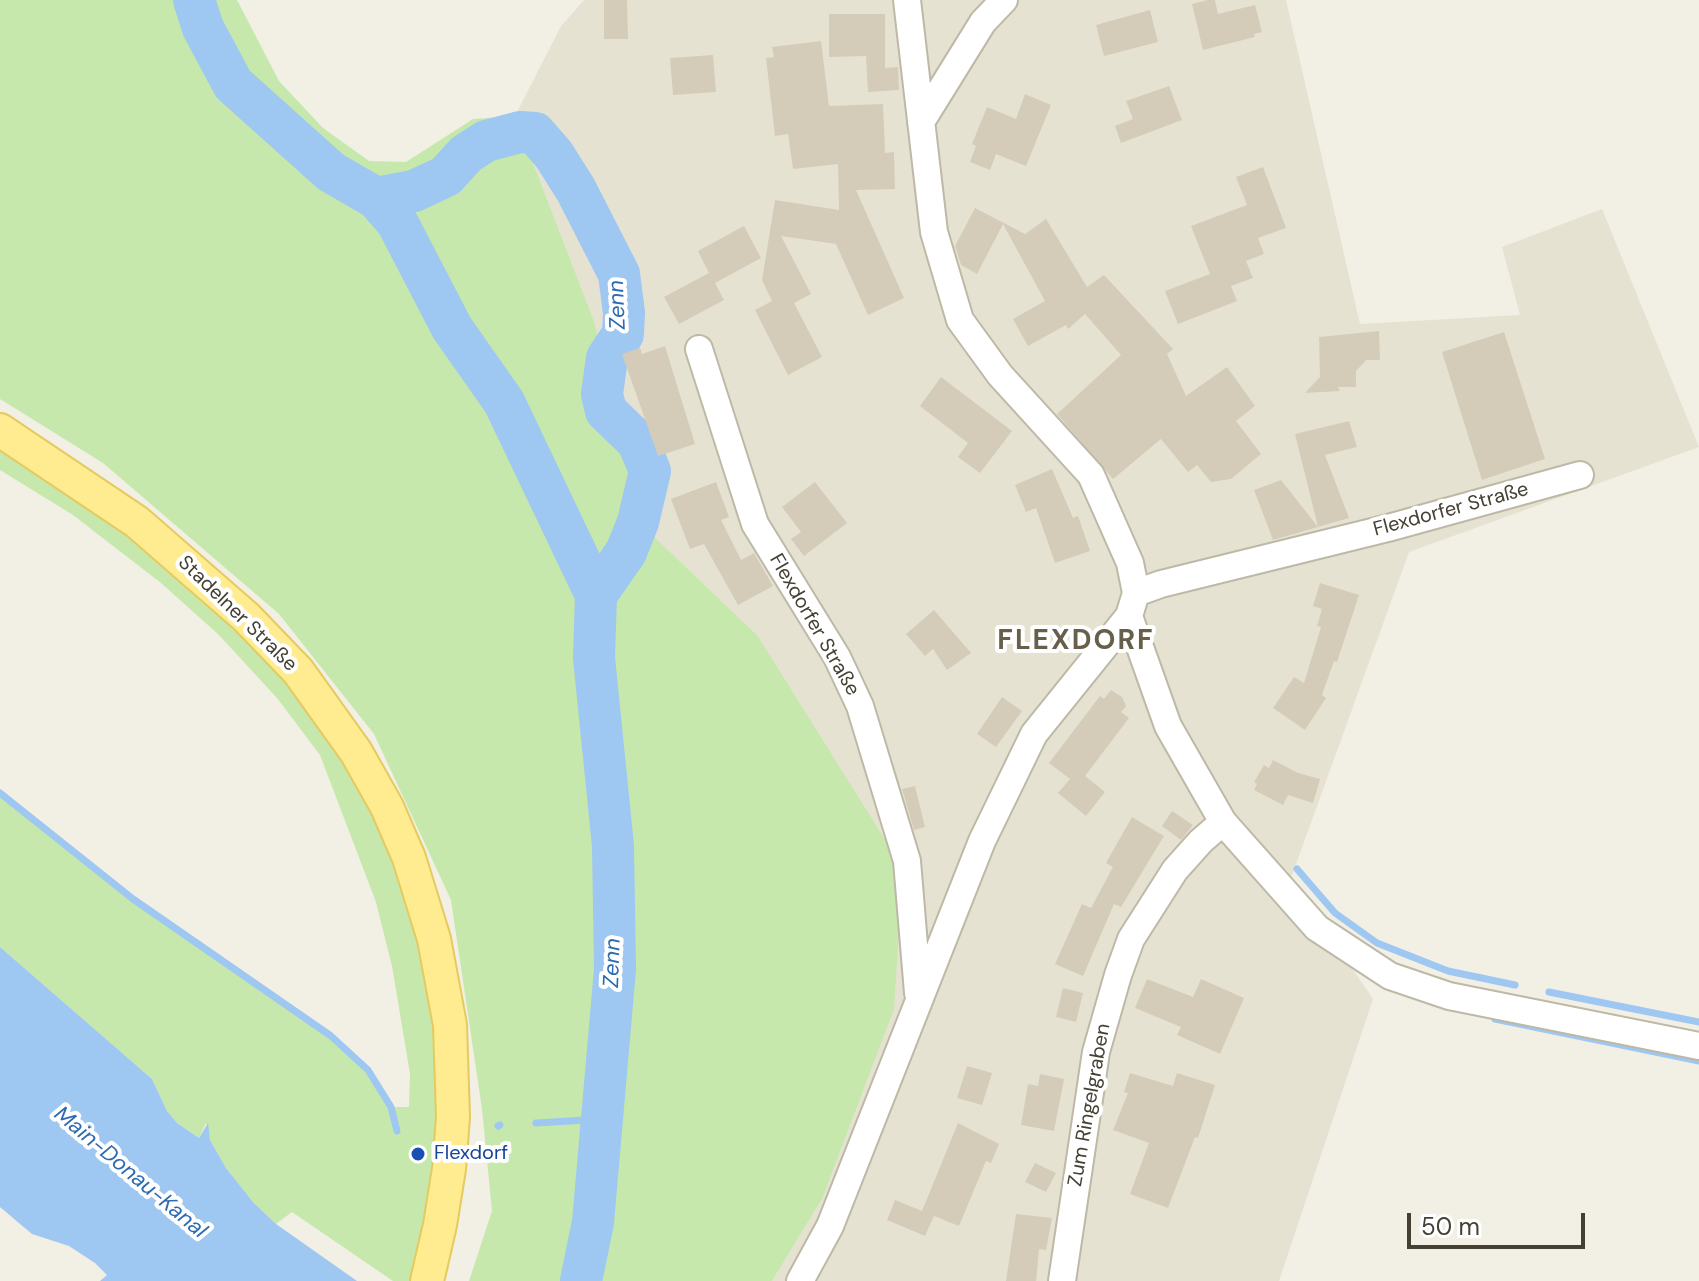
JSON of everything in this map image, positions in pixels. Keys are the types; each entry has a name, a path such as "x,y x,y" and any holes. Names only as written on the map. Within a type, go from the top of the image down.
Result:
{"main road":[{"name":"Stadelner Straße","path":"0,430 137,522 246,617 298,671 356,752 387,807 409,858 434,939 450,1025 453,1117 449,1169 427,1281"}],"street":[{"path":"907,0 934,232 960,320 1000,375 1091,475 1130,563 1132,604 1168,726 1223,822 1317,928 1390,976 1449,996 1699,1046"},
{"path":"921,122 983,22 1004,0"},
{"name":"Flexdorfer Straße","path":"699,349 755,524 837,657 860,706 907,861 918,1001"},
{"name":"Flexdorfer Straße","path":"800,1281 830,1226 982,841 1034,734 1132,604 1161,584 1388,528 1580,475"},
{"name":"Zum Ringelgraben","path":"1062,1281 1096,1052 1118,975 1131,939 1175,870 1223,822"}],"shaded area":[{"path":"584,0 1286,0 1360,324 1520,315 1502,247 1602,209 1699,447 1409,552 1291,878 1373,999 1279,1281 772,1281 822,1199 757,635 646,529 594,321 515,116 561,26"}],"green space":[{"path":"0,0 237,0 279,81 323,128 369,161 406,162 473,119 515,116 594,321 646,529 757,635 892,851 899,930 894,1009 822,1199 772,1281 469,1281 492,1211 482,1109 451,900 374,734 279,614 103,463 0,399"},
{"path":"0,430 137,522 356,752 450,1025 427,1281 393,1281 292,1212 276,1224 253,1202 226,1168 210,1140 206,1123 199,1138 177,1123 167,1111 152,1079 0,947 0,793 133,899 331,1036 368,1070 391,1107 409,1107 410,1074 392,966 376,902 320,755 277,698 218,634 161,583 73,515 0,470"}],"water":[{"name":"Main-Donau-Kanal","path":"0,947 152,1079 167,1111 177,1123 199,1138 208,1123 210,1140 226,1168 253,1202 276,1224 357,1281 100,1281 107,1275 95,1263 69,1246 32,1234 0,1207"}],"building":[{"path":"604,0 627,0 628,39 604,39"},
{"path":"1215,0 1218,14 1255,5 1262,32 1254,34 1255,37 1203,50 1192,4"},
{"path":"1150,10 1158,42 1104,56 1096,25"},
{"path":"829,14 885,14 885,68 898,67 899,90 868,92 866,56 829,57"},
{"path":"821,41 829,106 883,104 885,153 894,152 895,189 856,190 904,298 868,315 836,244 781,236 811,294 794,303 822,357 788,375 755,310 772,301 762,280 775,200 839,210 838,164 793,169 788,134 775,136 766,58 774,57 772,47"},
{"path":"713,55 716,92 673,95 670,58"},
{"path":"1169,86 1182,120 1121,143 1115,126 1133,119 1126,101"},
{"path":"1025,94 1051,105 1026,166 996,154 990,170 970,162 976,146 972,144 987,107 1016,119"},
{"path":"1263,167 1286,228 1258,238 1264,254 1246,261 1253,278 1231,286 1237,301 1178,324 1165,291 1210,274 1191,226 1247,205 1236,177"},
{"path":"975,208 1025,234 1046,219 1087,287 1104,275 1173,349 1167,354 1186,396 1227,367 1255,406 1236,421 1261,454 1231,479 1211,482 1197,465 1188,472 1161,439 1113,479 1057,414 1121,355 1085,314 1068,329 1066,325 1028,346 1013,319 1045,301 1003,224 977,274 961,265 955,246"},
{"path":"744,226 761,258 715,283 724,300 679,324 664,297 709,273 698,251"},
{"path":"1379,331 1380,360 1366,360 1356,371 1356,387 1305,393 1320,377 1319,337"},
{"path":"1504,332 1545,459 1482,480 1442,352"},
{"path":"665,346 695,444 658,456 622,354 640,348 642,354"},
{"path":"941,377 1012,431 980,473 958,457 968,443 920,406"},
{"path":"1349,421 1357,447 1325,455 1349,518 1318,527 1295,434"},
{"path":"1052,469 1073,518 1078,516 1090,551 1055,563 1036,508 1026,512 1015,485"},
{"path":"1281,480 1318,527 1273,540 1254,490"},
{"path":"716,482 729,517 721,520 741,560 754,553 773,586 738,605 704,544 690,549 671,499"},
{"path":"815,482 847,523 804,556 791,539 801,532 782,507"},
{"path":"1320,583 1359,595 1337,662 1334,661 1322,695 1326,698 1305,730 1273,708 1294,677 1304,683 1321,627 1317,626 1322,609 1313,606"},
{"path":"934,610 971,653 947,670 933,649 925,656 906,634"},
{"path":"1111,690 1122,697 1126,706 1121,712 1129,718 1085,776 1105,792 1086,816 1058,793 1070,779 1049,763 1100,696 1104,699"},
{"path":"1002,697 1022,711 996,747 977,734"},
{"path":"1273,760 1298,773 1320,779 1313,803 1288,795 1283,805 1254,790 1257,784 1254,782 1264,765 1269,768"},
{"path":"915,786 925,827 914,830 902,789"},
{"path":"1172,811 1193,825 1181,840 1162,826"},
{"path":"1132,817 1164,836 1121,907 1114,904 1083,976 1055,964 1082,904 1091,908 1113,867 1106,863"},
{"path":"1147,979 1193,997 1201,979 1244,998 1220,1054 1177,1035 1181,1027 1135,1008"},
{"path":"1063,988 1083,993 1076,1022 1056,1017"},
{"path":"967,1066 992,1073 982,1105 957,1098"},
{"path":"1130,1073 1173,1086 1177,1073 1215,1085 1198,1138 1195,1137 1168,1208 1130,1194 1149,1143 1113,1130 1128,1093 1124,1092"},
{"path":"1040,1074 1064,1079 1054,1131 1021,1125 1028,1084 1038,1086"},
{"path":"958,1123 999,1144 991,1163 986,1161 959,1226 934,1216 925,1236 887,1220 895,1200 922,1211"},
{"path":"1035,1163 1056,1173 1046,1192 1025,1182"},
{"path":"1016,1214 1052,1218 1046,1250 1039,1249 1036,1281 1006,1281"}],"waterway":[{"name":"Zenn","path":"194,0 203,28 233,84 331,172 376,198 397,222 452,328 504,402 596,595 594,658 613,846 615,969 593,1222 581,1281"},
{"name":"Zenn","path":"376,198 414,191 446,176 466,154 486,141 520,132 535,133 554,155 576,190 619,274 623,334 607,358 602,394 606,411 638,442 650,471 638,522 626,552 596,595"},
{"path":"0,793 133,899 331,1036 368,1070 391,1107 397,1131"},
{"path":"1297,869 1335,913 1377,943 1448,971 1515,985"},
{"path":"1549,992 1699,1022"},
{"path":"1495,1019 1699,1061"},
{"path":"536,1123 603,1119"}],"place":[{"name":"Flexdorf","path":"418,1154"}],"district":[{"name":"FLEXDORF","path":"1076,642"}]}
